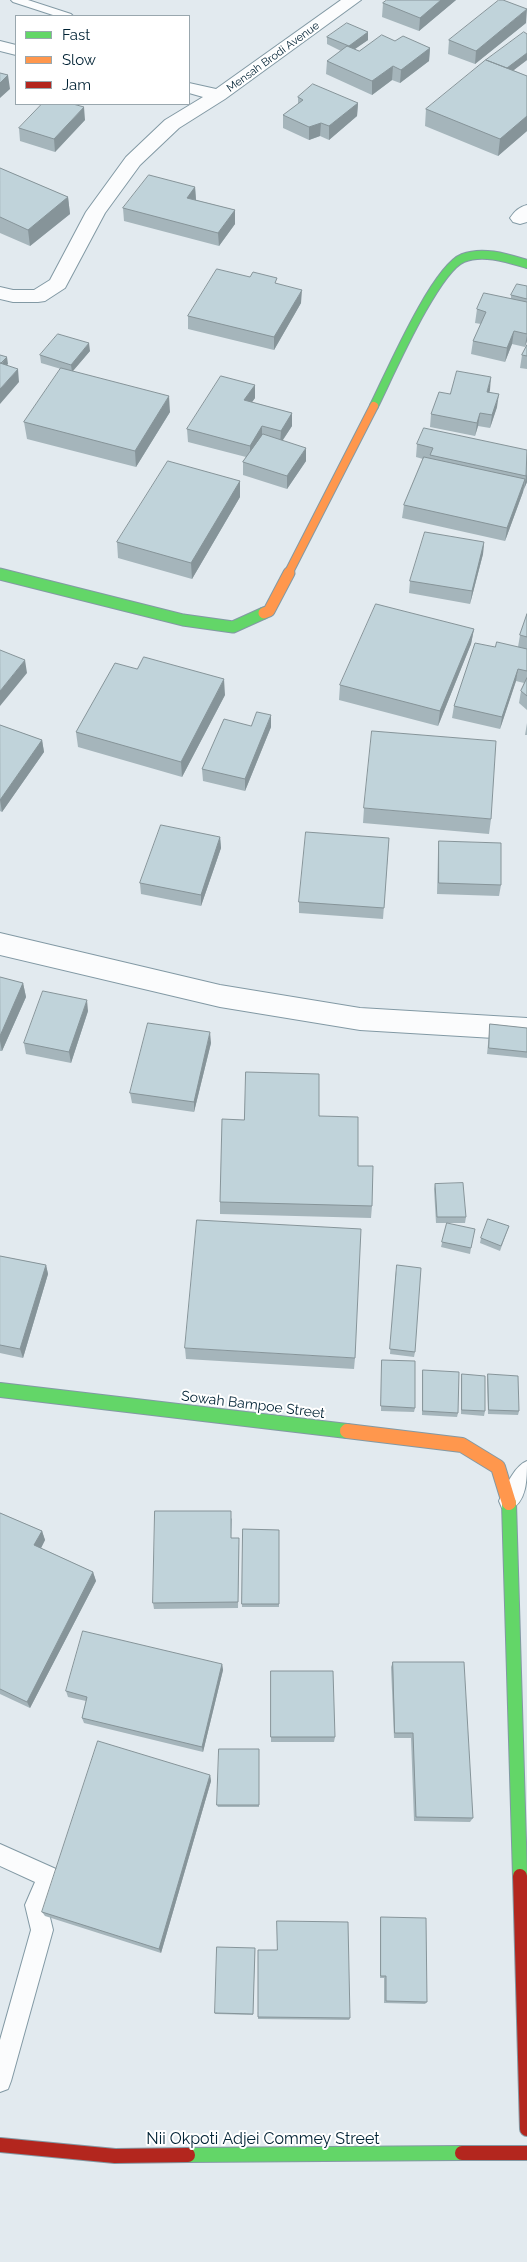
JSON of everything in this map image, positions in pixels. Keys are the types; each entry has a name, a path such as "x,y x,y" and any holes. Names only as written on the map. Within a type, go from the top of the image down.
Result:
{"street":[{"name":"Mensah Brodi Avenue","path":"190,88 219,95 352,0"},
{"path":"0,46 15,50"},
{"path":"0,293 13,296 38,296 58,284 96,212 133,160 172,124 219,95"},
{"path":"0,574 183,620 233,627 269,611 437,284 452,265 469,256 491,254 527,264"},
{"path":"0,944 220,996 360,1019 527,1029"},
{"name":"Sowah Bampoe Street","path":"0,1390 462,1445 498,1467 509,1501"},
{"path":"509,1501 527,2129"},
{"name":"Nii Okpoti Adjei Commey Street","path":"0,2146 115,2156 527,2153"}],"lane":[{"path":"17,0 64,15"},
{"path":"509,1501 527,1470"},
{"path":"0,1855 48,1877 36,1905 42,1930 0,2081"}],"building":[{"path":"387,0 441,0 420,18 383,3"},
{"path":"499,0 527,9 476,51 449,40"},
{"path":"347,23 368,32 349,46 327,37"},
{"path":"524,32 527,34 527,53 507,68 486,60"},
{"path":"382,35 395,41 403,36 430,48 401,70 393,66 372,81 327,61 347,46 359,51"},
{"path":"486,60 527,76 527,116 500,139 426,109"},
{"path":"0,73 8,75 0,83"},
{"path":"313,84 358,103 329,126 321,123 309,127 283,115 303,100 298,97"},
{"path":"41,105 77,105 84,107 54,139 19,128"},
{"path":"0,168 68,197 28,230 0,217"},
{"path":"149,175 195,187 187,198 235,210 218,233 123,208"},
{"path":"217,269 250,277 253,272 277,278 275,283 302,290 274,337 188,316"},
{"path":"517,284 527,286 527,299 511,295"},
{"path":"484,293 527,302 527,334 514,331 507,348 473,341 486,312 477,309"},
{"path":"58,334 89,343 71,365 40,355"},
{"path":"527,345 527,356 522,355"},
{"path":"0,355 7,357 1,363 0,363"},
{"path":"0,363 18,369 0,389"},
{"path":"61,368 169,396 135,451 24,422"},
{"path":"457,371 491,377 487,392 499,394 492,415 480,413 477,423 431,414 439,392 450,394"},
{"path":"221,376 255,385 244,400 292,413 281,431 262,426 250,446 187,429"},
{"path":"424,428 527,450 526,476 430,455 433,448 417,444"},
{"path":"263,434 306,448 287,476 243,462"},
{"path":"424,457 525,479 507,528 404,505"},
{"path":"168,461 240,481 191,563 117,542"},
{"path":"425,532 484,542 472,591 410,581"},
{"path":"376,604 474,629 440,711 340,685"},
{"path":"527,614 527,637 520,635"},
{"path":"497,642 527,649 527,671 518,669 502,717 454,706 475,643 495,647"},
{"path":"0,650 25,660 0,691"},
{"path":"144,657 224,679 181,762 76,732 115,663 137,669"},
{"path":"527,678 527,696 521,691"},
{"path":"257,712 271,715 245,779 202,769 224,719 251,726"},
{"path":"0,725 42,740 0,800"},
{"path":"372,731 496,741 491,819 364,808"},
{"path":"161,825 220,837 201,895 140,883"},
{"path":"306,832 389,838 384,908 299,902"},
{"path":"439,841 501,843 501,885 439,883"},
{"path":"0,977 23,983 0,1036"},
{"path":"43,991 87,1000 69,1052 24,1043"},
{"path":"148,1023 210,1032 194,1102 130,1093"},
{"path":"490,1024 527,1028 527,1052 489,1048"},
{"path":"246,1072 319,1074 319,1116 358,1117 358,1166 373,1166 372,1206 220,1202 222,1119 244,1120"},
{"path":"463,1183 466,1217 437,1217 435,1184"},
{"path":"488,1219 509,1226 501,1246 481,1238"},
{"path":"197,1220 361,1229 355,1358 185,1348"},
{"path":"447,1223 475,1229 471,1248 442,1242"},
{"path":"0,1256 46,1265 20,1349 0,1345"},
{"path":"397,1265 421,1268 415,1352 390,1349"},
{"path":"382,1360 415,1361 415,1408 381,1406"},
{"path":"423,1370 459,1372 458,1413 423,1411"},
{"path":"462,1374 485,1376 485,1411 462,1410"},
{"path":"488,1374 518,1376 519,1411 489,1410"},
{"path":"155,1511 231,1511 231,1538 239,1538 238,1602 153,1603"},
{"path":"0,1513 42,1531 34,1545 93,1572 27,1702 0,1689"},
{"path":"243,1529 279,1530 279,1604 242,1604"},
{"path":"83,1631 222,1664 202,1747 82,1718 87,1697 66,1691"},
{"path":"393,1662 464,1662 473,1818 416,1817 413,1733 395,1733"},
{"path":"271,1671 333,1671 335,1737 271,1737"},
{"path":"98,1741 210,1775 159,1949 42,1912"},
{"path":"219,1749 259,1749 259,1805 217,1805"},
{"path":"381,1917 426,1918 427,2002 386,2001 386,1976 381,1976"},
{"path":"277,1921 348,1922 350,2018 258,2017 258,1950 277,1950"},
{"path":"217,1947 255,1948 253,2014 215,2013"}],"traffic: fast":[{"path":"374,406 427,303 450,268 460,259 476,255 494,256 527,264"},
{"path":"0,574 183,620 233,627 264,613"},
{"path":"0,1390 347,1431"},
{"path":"509,1503 520,1876"},
{"path":"188,2155 462,2153"}],"traffic: slow":[{"path":"264,613 269,611 374,406"},
{"path":"347,1431 462,1445 498,1467 509,1503"}],"traffic: jam":[{"path":"520,1876 527,2129"},
{"path":"0,2145 115,2156 188,2155"},
{"path":"462,2153 527,2153"}]}
